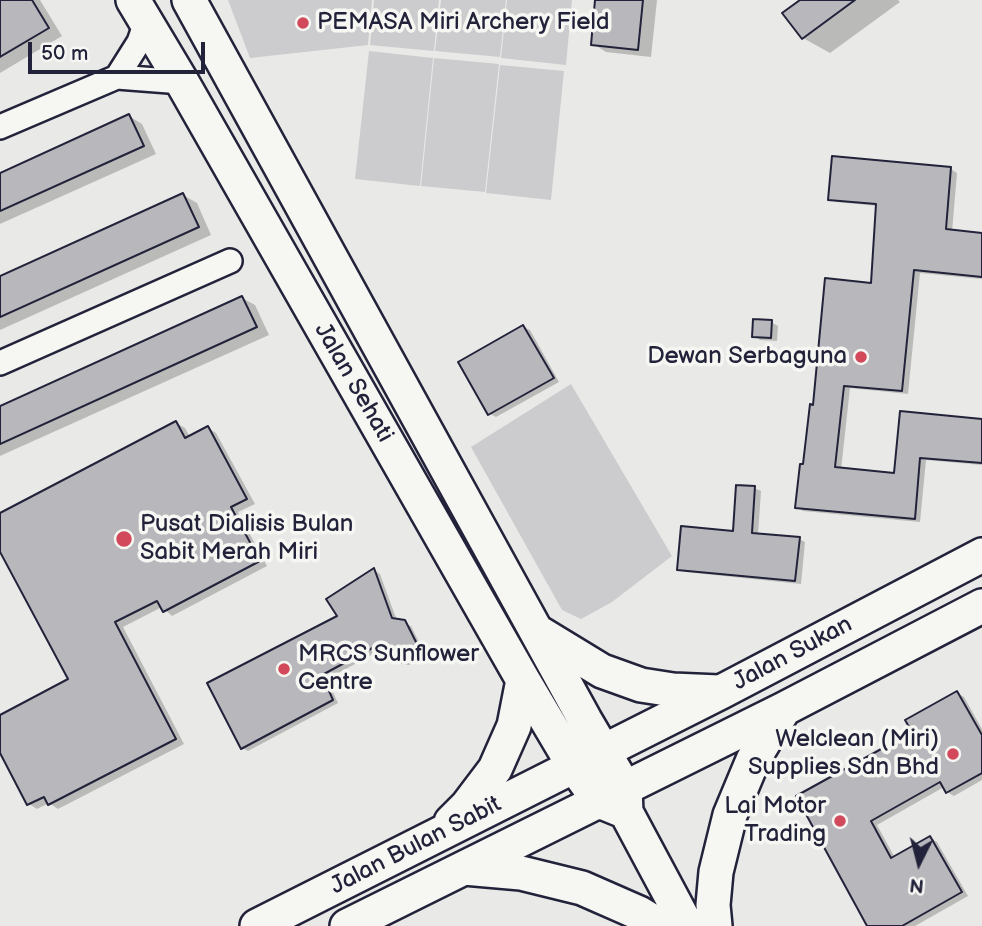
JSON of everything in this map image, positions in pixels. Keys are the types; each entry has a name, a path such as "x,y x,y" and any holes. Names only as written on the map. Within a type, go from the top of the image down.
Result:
{"main road":[{"name":"Jalan Sehati","path":"187,5 536,630 588,759"},
{"name":"Jalan Sehati","path":"139,11 523,680 588,759"},
{"name":"Jalan Sukan","path":"588,759 982,555"},
{"name":"Jalan Sukan","path":"617,800 982,606"},
{"path":"536,630 602,671 641,685 673,690 721,692"},
{"path":"435,837 467,806 495,769 514,726 523,680"},
{"path":"715,926 713,905 716,872 730,815 753,760 784,709"},
{"path":"588,759 617,800 687,926"},
{"name":"Jalan Bulan Sabit","path":"257,926 588,759"},
{"name":"Jalan Bulan Sabit","path":"347,926 464,868 617,800"},
{"path":"464,868 522,873 582,888 639,913 660,926"}],"street":[{"path":"117,77 139,42 139,11"},
{"path":"0,127 117,77 182,82"},
{"path":"0,363 230,261"}],"shaded area":[{"name":"PEMASA Miri Archery Field","path":"228,0 372,0 368,45 250,58"},
{"path":"374,0 439,0 434,51 370,45"},
{"path":"441,0 506,0 500,57 435,51"},
{"path":"507,0 572,0 566,65 501,58"},
{"path":"369,51 433,58 420,186 355,179"},
{"path":"434,58 499,64 485,192 421,186"},
{"path":"500,65 564,71 551,200 486,193"},
{"path":"571,384 672,556 612,602 581,619 562,610 471,447"}],"building":[{"path":"0,0 32,0 49,28 0,57"},
{"path":"595,0 643,0 638,50 591,45"},
{"path":"800,0 855,0 802,39 782,13"},
{"path":"129,114 144,146 0,211 0,173"},
{"path":"832,156 951,167 946,229 982,233 982,277 914,270 902,391 844,386 835,467 894,473 900,411 982,419 982,463 920,458 915,519 795,508 810,404 813,405 825,278 871,283 876,204 828,200"},
{"path":"183,193 199,227 0,317 0,276"},
{"path":"242,296 257,327 0,444 0,406"},
{"path":"753,319 772,320 771,338 752,337"},
{"path":"523,325 554,378 488,415 458,362"},
{"name":"Pusat Dialisis Bulan Sabit Merah Miri","path":"176,421 185,438 208,426 247,499 231,507 260,561 163,612 157,601 115,622 176,739 48,805 44,797 27,805 0,753 0,715 68,679 0,552 0,513"},
{"path":"736,485 755,486 752,533 800,537 795,581 677,570 681,526 733,531"},
{"name":"MRCS Sunflower Centre","path":"374,568 392,618 405,620 421,652 402,663 388,660 378,645 322,675 333,700 241,749 207,683 337,616 326,599"},
{"path":"957,691 982,735 982,773 946,793 940,782 871,821 891,858 930,836 962,892 902,926 867,926 796,796 912,732 905,720"}],"place":[{"name":"PEMASA Miri Archery Field","path":"303,23"},
{"name":"Dewan Serbaguna","path":"861,357"},
{"name":"Pusat Dialisis Bulan Sabit Merah Miri","path":"124,539"},
{"name":"MRCS Sunflower Centre","path":"284,669"},
{"name":"Welclean (Miri) Supplies Sdn Bhd","path":"953,754"},
{"name":"Lai Motor Trading","path":"840,821"}]}
